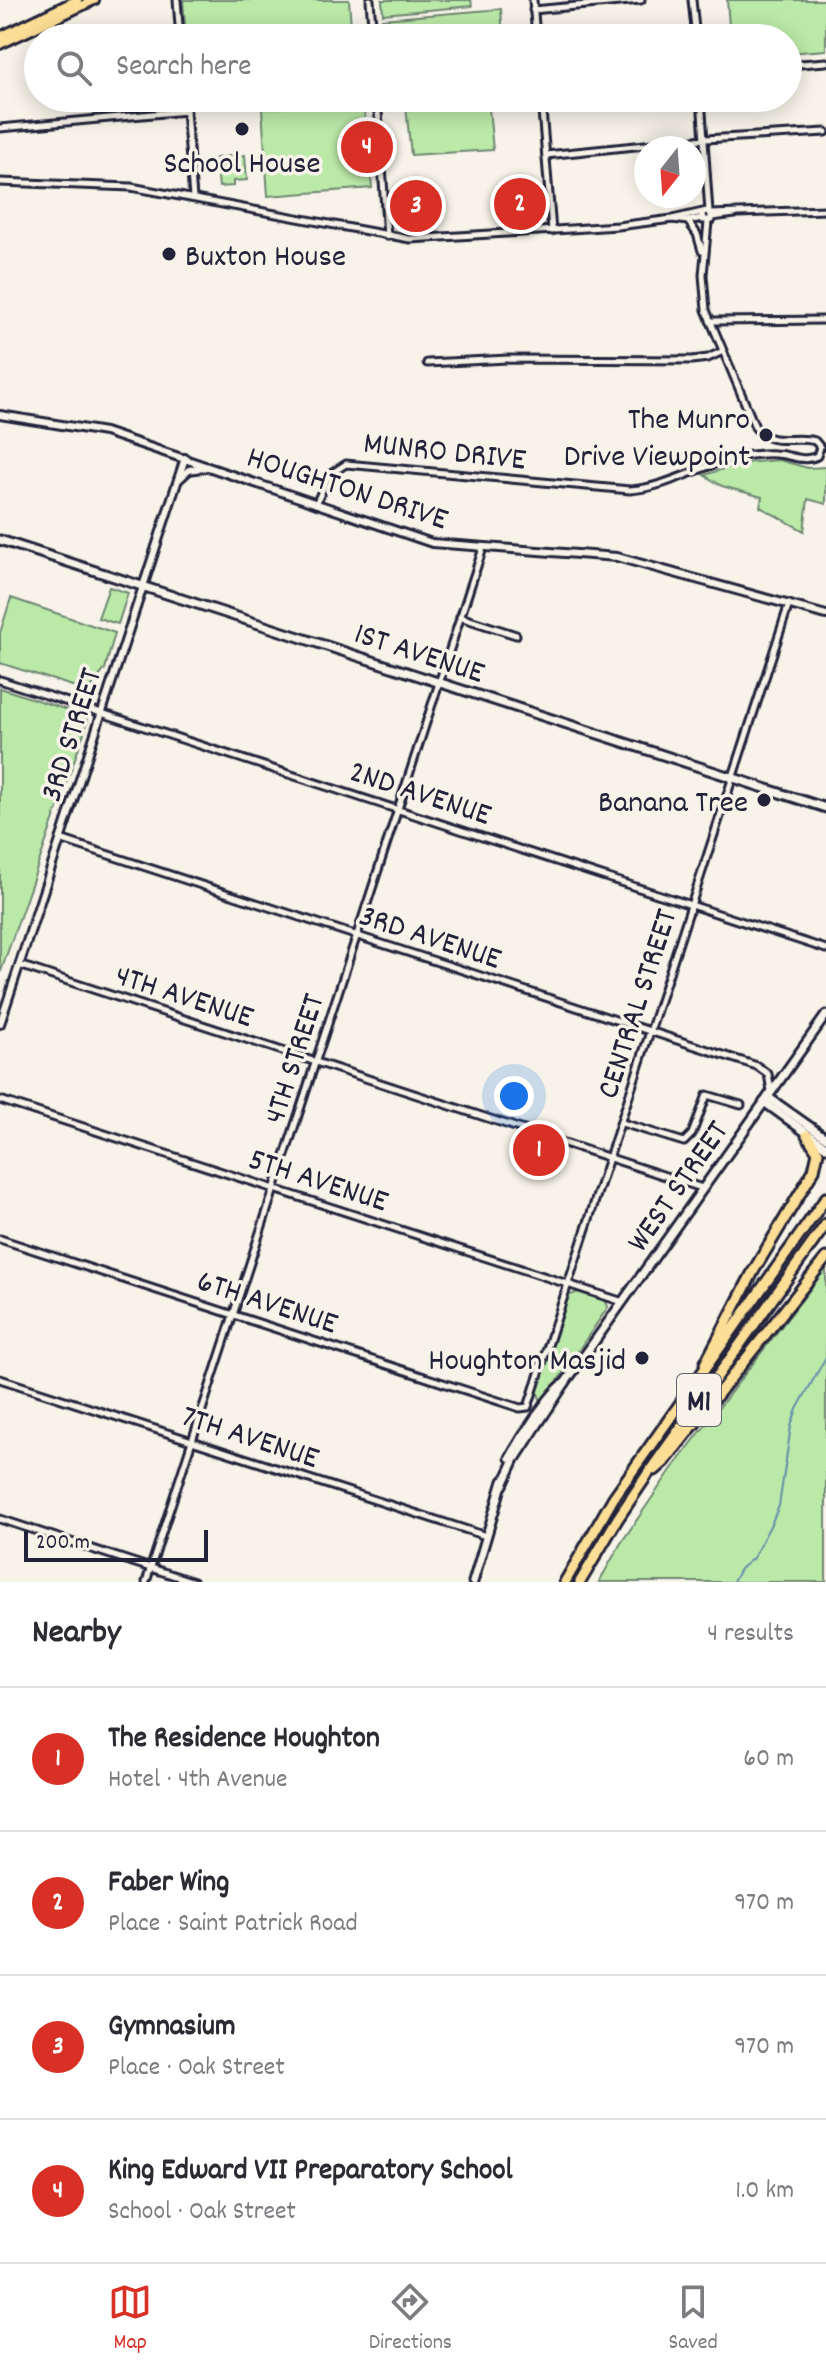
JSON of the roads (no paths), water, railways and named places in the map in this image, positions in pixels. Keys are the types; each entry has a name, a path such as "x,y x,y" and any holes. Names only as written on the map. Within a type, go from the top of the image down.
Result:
{"highway":[{"path":"702,1375 716,1340 752,1274 814,1170 818,1152 807,1135"},
{"path":"752,1274 826,1157"},
{"name":"M1","path":"565,1582 614,1497 826,1198"},
{"name":"M1","path":"580,1582 649,1472 826,1224"},
{"path":"649,1472 664,1462 826,1258"}],"main road":[{"path":"27,24 77,0"},
{"path":"43,24 94,0"},
{"path":"0,37 24,25"},
{"path":"0,44 24,33"},
{"name":"1ST AVENUE","path":"0,540 826,808"},
{"name":"WEST STREET","path":"487,1537 507,1467 559,1386 565,1383 826,1015"},
{"path":"768,1097 807,1135 826,1147"},
{"path":"768,1097 826,1138"},
{"path":"473,1582 487,1537"}],"street":[{"path":"177,0 179,24"},
{"path":"370,0 372,24"},
{"path":"533,0 534,24"},
{"path":"533,10 641,0"},
{"path":"692,0 695,24"},
{"path":"802,64 826,62"},
{"path":"0,128 175,112"},
{"path":"186,112 193,198"},
{"path":"378,112 387,236"},
{"path":"542,112 552,231"},
{"path":"702,112 705,136"},
{"path":"706,139 826,132"},
{"path":"546,155 634,146"},
{"path":"704,260 708,193 706,157"},
{"path":"0,182 119,186 423,240 740,213 826,210"},
{"path":"672,219 688,221 707,216"},
{"path":"688,221 699,237 704,260"},
{"name":"MUNRO DRIVE","path":"316,504 329,475 346,464 630,490 661,485 718,462 744,456 779,454 806,460 817,456 820,447 812,440 773,439 759,433 710,321 703,293 704,260"},
{"path":"710,321 826,320"},
{"path":"427,363 508,359 692,360 708,358 723,351"},
{"name":"HOUGHTON DRIVE","path":"0,415 105,432 432,543 621,558 826,615"},
{"name":"3RD STREET","path":"0,1024 185,458"},
{"path":"176,483 189,470 208,466"},
{"name":"4TH STREET","path":"146,1582 483,548"},
{"name":"CENTRAL STREET","path":"520,1408 525,1409 529,1405 789,604"},
{"path":"460,617 516,635"},
{"name":"2ND AVENUE","path":"0,680 826,949"},
{"name":"3RD AVENUE","path":"60,839 760,1068 769,1075 768,1097"},
{"name":"4TH AVENUE","path":"19,965 702,1188"},
{"path":"622,1123 684,1142 692,1134 707,1095 741,1105"},
{"name":"5TH AVENUE","path":"0,1100 623,1302"},
{"name":"6TH AVENUE","path":"0,1239 520,1408"},
{"name":"7TH AVENUE","path":"0,1379 487,1537"},
{"path":"0,1519 194,1582"}],"waterway":[{"path":"733,1582 740,1569 753,1558 779,1506 791,1426 826,1357"}],"place":[{"name":"School House","path":"242,129"},
{"name":"King Edward VII Preparatory School","path":"367,147"},
{"name":"Faber Wing","path":"520,204"},
{"name":"Gymnasium","path":"416,206"},
{"name":"Buxton House","path":"169,254"},
{"name":"The Munro Drive Viewpoint","path":"766,435"},
{"name":"Banana Tree","path":"764,800"},
{"name":"The Residence Houghton","path":"539,1150"},
{"name":"Houghton Masjid","path":"642,1358"}]}
